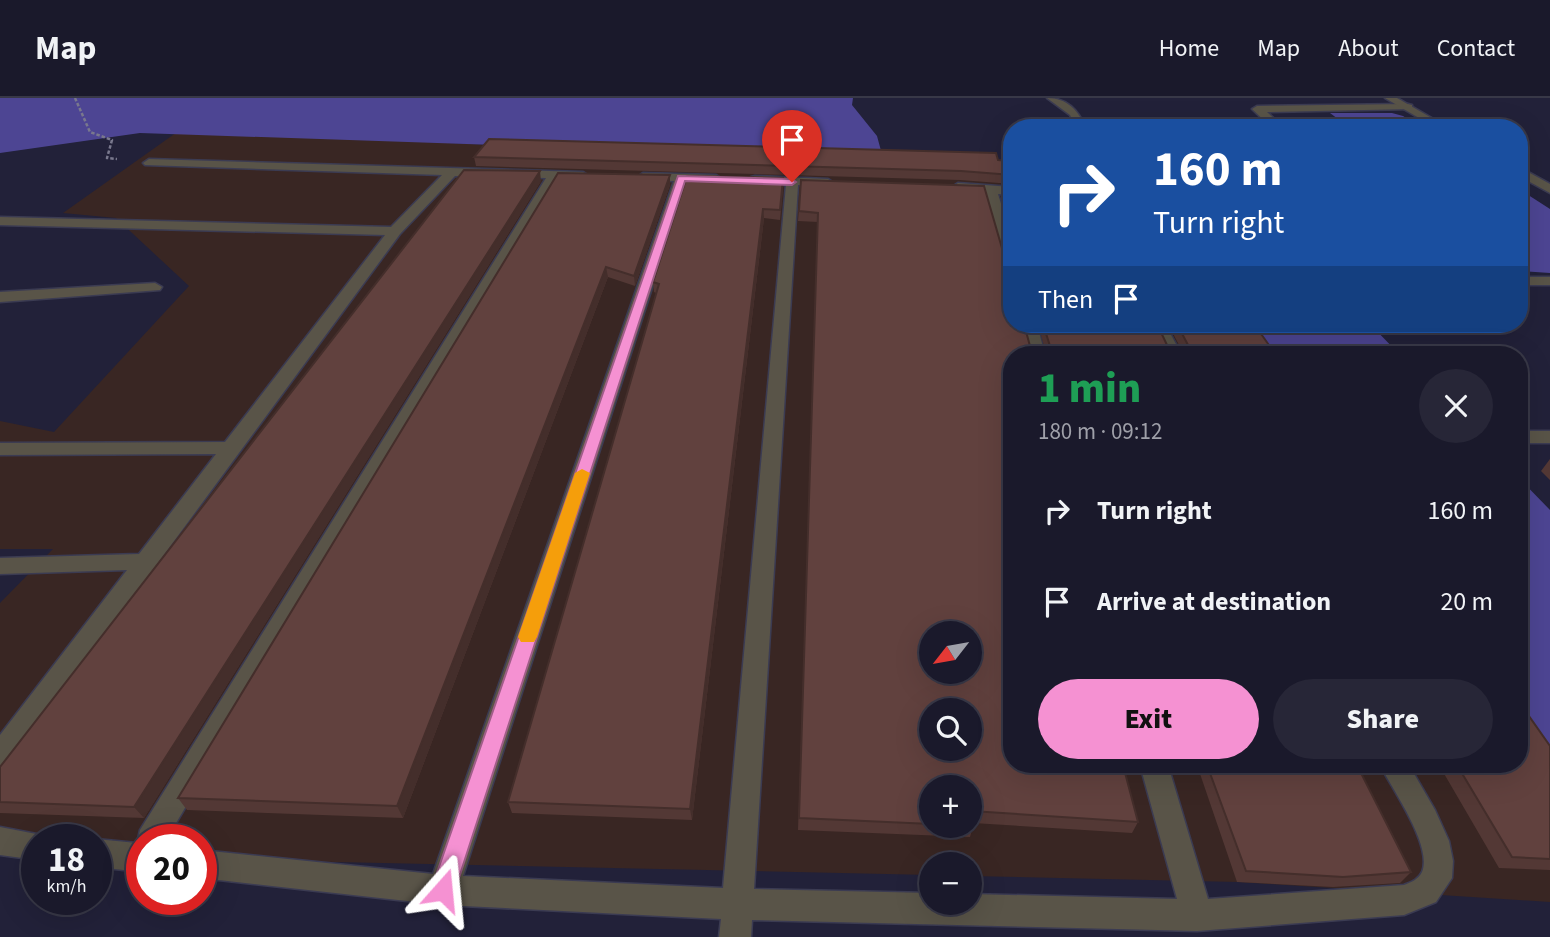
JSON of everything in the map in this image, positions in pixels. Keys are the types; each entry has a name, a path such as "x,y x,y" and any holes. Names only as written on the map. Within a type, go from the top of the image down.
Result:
{"street":[{"path":"1052,98 1074,113 1077,119"},
{"path":"1390,98 1429,119"},
{"path":"1269,119 1257,108 1408,107"},
{"path":"149,163 592,176"},
{"path":"0,756 395,231 452,172"},
{"path":"160,824 554,175"},
{"path":"1528,176 1550,189"},
{"path":"630,177 723,179"},
{"path":"443,890 681,178"},
{"path":"736,180 843,183"},
{"path":"735,937 792,182"},
{"path":"947,186 1003,190"},
{"path":"990,189 1003,233"},
{"path":"0,221 395,231"},
{"path":"1528,281 1550,281"},
{"path":"0,297 155,287"},
{"path":"1528,437 1550,437"},
{"path":"0,449 232,448"},
{"path":"0,566 145,562"},
{"path":"1156,773 1197,915"},
{"path":"217,866 443,890 737,904 1197,915 1404,900 1428,892 1440,859 1436,844 1398,773"},
{"path":"0,841 21,844"}],"path":[{"path":"75,98 90,132 112,140 107,158 149,163"}],"shaded area":[{"path":"0,98 853,98 852,105 877,136 883,158 140,133 0,153"},
{"path":"1330,113 1392,113 1408,119 1338,119"},
{"path":"180,130 1003,170 1003,333 1247,333 1255,346 1003,346 1003,773 1527,773 1550,795 1550,902 1238,882 982,876 982,852 919,852 919,875 217,859 217,824 126,824 126,852 112,846 112,824 21,824 21,846 0,854 0,603 53,549 0,549 0,421 54,432 189,286 116,218 63,213"},
{"path":"1528,195 1550,209 1550,273 1528,272"},
{"path":"1249,333 1379,333 1391,346 1258,346"},
{"path":"1528,487 1550,510 1550,775 1528,743"}],"building":[{"path":"489,139 996,153 998,160 1003,160 1003,174 961,171 474,157"},
{"path":"464,170 540,171 134,807 0,802 0,767"},
{"path":"558,173 670,175 634,276 606,267 397,806 178,798"},
{"path":"687,176 783,178 780,210 763,209 690,809 508,802 659,284 653,282"},
{"path":"801,180 984,186 1003,252 1003,333 1026,333 1030,346 1003,346 1003,773 1125,773 1138,822 982,812 982,775 919,775 919,823 799,818 818,213 799,211"},
{"path":"1046,333 1161,333 1167,345 1188,345 1182,333 1260,333 1270,346 1050,346"},
{"path":"1528,715 1550,746 1550,859 1512,857 1462,773 1528,773"},
{"path":"1210,773 1361,773 1411,872 1343,877 1246,871"}],"slow traffic":[{"path":"527,637 582,473"}],"route":[{"path":"443,890 681,178 792,182"}]}
